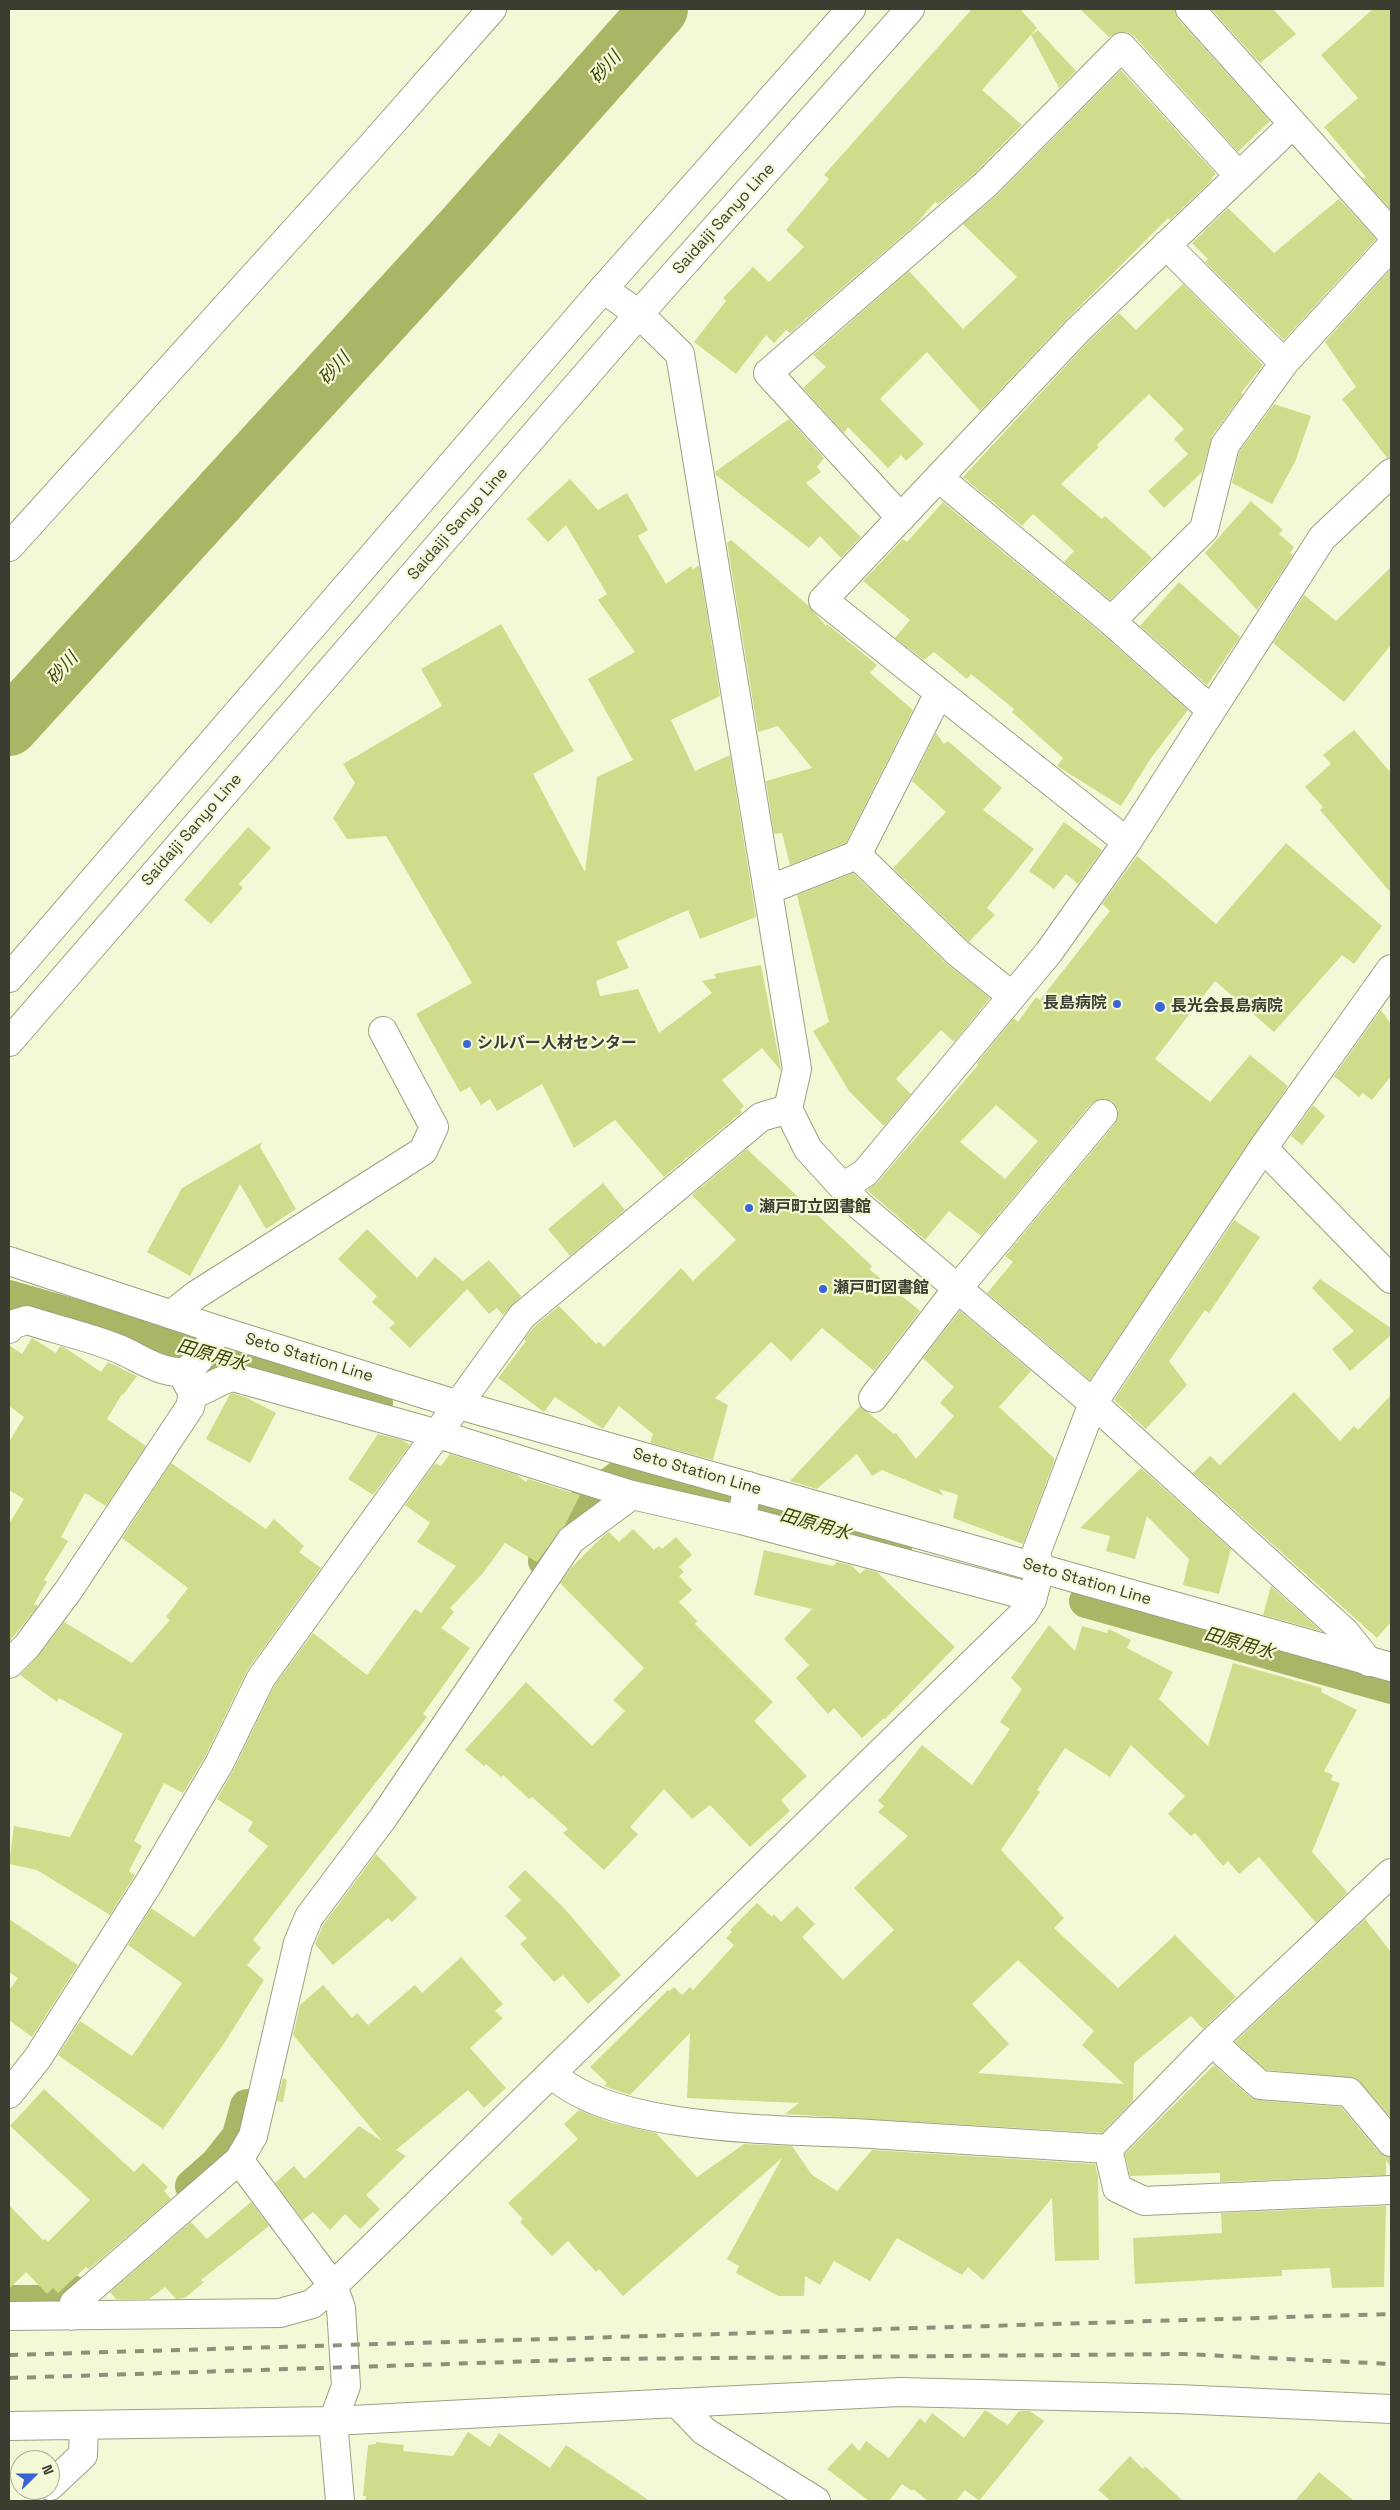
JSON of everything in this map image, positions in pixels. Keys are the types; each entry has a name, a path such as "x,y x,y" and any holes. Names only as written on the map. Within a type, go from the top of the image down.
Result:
{"street":[{"path":"9,546 367,151 492,9"},
{"path":"9,978 603,289 851,9"},
{"name":"Saidaiji Sanyo Line","path":"9,1042 639,314 910,9"},
{"path":"1190,9 1292,125 1391,233"},
{"path":"901,518 768,373 985,185 1122,47 1239,176"},
{"path":"1127,842 823,600 1078,330 1292,125"},
{"path":"1166,245 1284,363"},
{"path":"1111,621 1204,529 1225,445 1284,363 1391,246"},
{"path":"603,289 639,314 680,354 797,1069 788,1109 808,1149 844,1186 860,1206 1094,1403 1380,1664"},
{"path":"844,1186 865,1173 1049,952 1127,842 1322,538 1391,473"},
{"path":"939,478 1111,621 1211,710"},
{"path":"768,890 857,855 939,693"},
{"path":"857,855 957,952 1012,996"},
{"path":"9,2316 280,2313 312,2304 333,2286 552,2074 1024,1612 1032,1600 1040,1569 1036,1553 1094,1403 1264,1148 1391,969"},
{"path":"172,1314 196,1295 424,1151 434,1127 383,1031"},
{"path":"9,2094 37,2059 150,1881 219,1764 262,1678 522,1316 761,1117 788,1109"},
{"path":"872,1398 957,1289 1103,1114"},
{"path":"1264,1148 1391,1279"},
{"name":"Seto Station Line","path":"9,1261 172,1314 214,1337 459,1405 744,1503 1040,1569 1380,1664"},
{"path":"9,1329 14,1324 27,1320 118,1349 162,1369 188,1378 207,1390 221,1380 233,1377 438,1434 632,1495 744,1503 1017,1593 1032,1600"},
{"path":"9,1664 26,1646 68,1592 190,1407 188,1378 214,1337"},
{"path":"72,2316 74,2303 240,2160 253,2136 298,1943 310,1917 383,1818 571,1540 632,1495"},
{"path":"552,2074 564,2085 611,2107 688,2123 1108,2149 1212,2042 1391,1873"},
{"path":"1212,2042 1260,2085 1348,2092 1391,2142"},
{"path":"1108,2149 1117,2188 1144,2201 1391,2190"},
{"path":"240,2160 333,2286 341,2308 346,2386 333,2421 340,2501"},
{"path":"9,2426 333,2421 900,2392 1178,2399 1391,2409"},
{"path":"677,2403 704,2431 816,2501"},
{"path":"60,2477 83,2455 84,2425"}],"building":[{"path":"972,9 1020,9 1037,28 982,90 1022,125 974,174 941,202 938,204 935,202 915,225 790,333 786,330 774,343 766,335 736,374 694,342 726,301 723,298 753,267 769,282 804,247 786,230 829,179 824,175"},
{"path":"1080,9 1175,9 1178,19 1270,121 1238,152 1134,36 1127,32 1119,32 1109,37"},
{"path":"1211,9 1273,9 1296,34 1260,63"},
{"path":"1373,9 1391,9 1391,210 1363,179 1366,177 1324,127 1358,98 1321,55"},
{"path":"1038,30 1076,71 1059,88 1031,35"},
{"path":"1121,70 1216,174 1170,220 1168,218 1067,319 980,411 927,352 880,399 924,444 906,461 901,455 888,468 848,427 844,433 803,388 826,367 813,355 909,271 963,329 1017,277 963,224 996,196"},
{"path":"1339,199 1376,239 1284,340 1205,262 1208,259 1192,243 1228,208 1274,253"},
{"path":"1391,269 1391,458 1387,458 1342,399 1356,387 1325,342"},
{"path":"1183,284 1263,365 1241,393 1243,394 1212,436 1202,472 1164,508 1148,491 1188,454 1174,439 1184,429 1149,394 1097,445 1099,447 1061,484 1102,519 1105,516 1152,558 1110,600 1064,562 1074,551 1033,514 1022,526 963,477 1089,341 1119,313 1136,330"},
{"path":"1274,404 1311,416 1295,462 1272,504 1232,483 1239,452"},
{"path":"789,419 824,458 817,467 821,472 806,483 861,537 841,558 820,536 809,548 716,475 715,472"},
{"path":"570,479 598,510 627,493 648,530 638,536 666,584 691,566 693,569 699,565 720,696 671,720 695,771 730,755 756,917 700,939 688,910 616,942 629,968 596,981 600,996 638,989 659,1033 712,993 702,981 716,978 714,974 761,965 781,1069 781,1071 762,1048 722,1080 744,1106 740,1110 742,1112 664,1177 615,1120 574,1148 542,1084 497,1111 490,1099 481,1105 470,1087 460,1092 416,1014 472,983 386,836 347,839 333,818 355,783 343,764 442,706 421,669 501,624 574,751 533,774 585,872 597,777 633,760 588,679 635,652 598,600 607,594 566,525 548,542 527,519"},
{"path":"1251,501 1283,530 1279,534 1294,547 1290,553 1293,555 1257,610 1205,553"},
{"path":"943,502 1101,633 1188,710 1151,758 1121,806 1057,766 1063,758 1012,712 1014,709 971,674 967,679 934,652 924,660 895,638 910,620 863,581 903,539 907,542"},
{"path":"731,540 810,607 826,626 827,624 877,665 870,673 913,710 846,843 790,865 782,833 774,834 766,781 812,768 778,726 758,732 727,543"},
{"path":"1391,567 1391,645 1344,702 1273,643 1304,595 1336,621"},
{"path":"1179,582 1240,637 1207,685 1140,626"},
{"path":"1354,730 1391,773 1391,893 1320,810 1323,807 1305,787 1331,764 1323,755"},
{"path":"936,733 944,744 948,741 1002,788 983,810 1034,849 987,908 995,915 969,942 893,868 946,812 912,781"},
{"path":"1064,822 1102,850 1078,884 1066,874 1054,889 1029,871"},
{"path":"248,827 271,848 239,884 243,888 211,924 184,900"},
{"path":"1286,843 1382,926 1354,964 1342,955 1274,1032 1215,981 1155,1059 1210,1102 1250,1055 1288,1086 1090,1380 987,1293 1013,1262 1005,1256 1115,1124 1118,1109 1113,1102 1105,1099 1097,1100 1091,1104 981,1236 949,1211 925,1240 867,1190 877,1183 978,1065 977,1063 1014,1018 1018,1022 1036,997 1040,1000 1110,911 1102,904 1137,856 1216,924","holes":["996,1105 1038,1141 1005,1179 960,1142"]},
{"path":"853,873 946,963 990,998 954,1042 941,1030 896,1079 911,1094 884,1126 849,1091 813,1031 829,1022 797,895"},
{"path":"1381,1010 1391,1024 1391,1076 1372,1100 1363,1093 1359,1097 1334,1076"},
{"path":"1313,1105 1325,1116 1302,1145 1291,1136"},
{"path":"262,1142 260,1147 296,1209 266,1229 240,1184 190,1276 147,1252 182,1188"},
{"path":"747,1149 872,1266 869,1269 920,1311 874,1371 822,1328 791,1361 771,1342 715,1398 728,1405 713,1460 650,1443 653,1434 619,1406 603,1429 555,1397 544,1412 498,1378 526,1341 524,1339 534,1327 559,1306 596,1344 599,1342 604,1347 681,1268 693,1281 736,1240 692,1195"},
{"path":"603,1183 625,1210 570,1256 548,1229"},
{"path":"1234,1220 1260,1237 1209,1313 1205,1310 1169,1361 1187,1385 1146,1429 1114,1400"},
{"path":"367,1229 417,1278 435,1257 463,1281 489,1260 521,1296 503,1315 497,1308 489,1314 467,1289 410,1348 389,1328 395,1323 372,1302 377,1296 338,1259"},
{"path":"1320,1279 1391,1328 1391,1335 1350,1371 1332,1349 1354,1331 1312,1288"},
{"path":"960,1311 1031,1371 999,1407 1055,1459 1023,1544 953,1518 958,1495 939,1489 944,1496 882,1470 872,1476 857,1454 817,1489 790,1481 860,1406 894,1434 896,1433 916,1459 954,1416 940,1403 954,1387 923,1358"},
{"path":"32,1338 56,1353 60,1346 64,1347 101,1372 108,1362 137,1376 122,1394 107,1419 146,1446 106,1506 85,1493 61,1537 68,1541 44,1580 47,1582 34,1604 38,1606 9,1642 9,1524 24,1499 9,1490 9,1442 24,1417 9,1406 9,1345 22,1354"},
{"path":"1294,1392 1340,1441 1354,1426 1358,1430 1391,1395 1391,1622 1377,1638 1193,1473 1210,1456 1220,1465"},
{"path":"232,1393 245,1397 276,1413 250,1463 206,1439"},
{"path":"378,1434 402,1440 410,1445 373,1495 348,1479"},
{"path":"450,1454 517,1475 526,1482 528,1479 580,1495 565,1525 537,1562 505,1543 483,1573 450,1608 454,1612 441,1628 470,1648 423,1714 427,1717 253,1940 261,1948 247,1965 264,1980 223,2045 163,2129 58,2055 80,2021 132,2056 182,1983 128,1945 151,1908 194,1937 268,1846 248,1831 253,1822 217,1799 233,1771 274,1686 313,1633 367,1675 415,1609 421,1613 456,1566 417,1542 430,1523 405,1505 435,1463 441,1466"},
{"path":"171,1463 266,1529 274,1519 304,1546 299,1552 321,1568 248,1669 205,1757 183,1793 164,1783 134,1841 142,1846 129,1871 135,1875 110,1915 37,1870 9,1864 14,1826 70,1837 123,1734 59,1698 57,1702 20,1675 39,1655 64,1622 132,1663 170,1620 166,1617 188,1588 122,1538"},
{"path":"1141,1468 1231,1549 1219,1594 1183,1585 1189,1559 1147,1516 1135,1559 1106,1551 1110,1536 1080,1528"},
{"path":"633,1529 654,1550 659,1546 662,1549 676,1537 692,1555 679,1567 684,1572 679,1576 692,1590 679,1602 697,1621 695,1624 773,1702 754,1721 807,1776 781,1800 790,1811 750,1847 710,1805 692,1819 664,1789 630,1827 638,1834 604,1870 563,1833 568,1829 532,1797 529,1799 503,1775 501,1777 486,1764 484,1766 465,1750 526,1682 592,1746 625,1711 613,1700 644,1668 560,1583 572,1567 603,1536 609,1532 619,1542"},
{"path":"764,1550 833,1566 837,1562 851,1565 860,1574 865,1569 877,1572 955,1647 885,1719 862,1738 834,1708 828,1714 796,1678 809,1665 784,1639 812,1609 754,1595"},
{"path":"1271,1586 1321,1631 1263,1615"},
{"path":"1049,1625 1075,1651 1082,1626 1107,1633 1109,1629 1131,1640 1127,1648 1173,1672 1159,1699 1208,1746 1233,1663 1322,1688 1321,1692 1357,1710 1324,1771 1333,1775 1331,1780 1340,1783 1312,1852 1347,1892 1346,1894 1316,1923 1259,1857 1239,1874 1228,1861 1223,1866 1195,1833 1191,1836 1168,1814 1185,1796 1131,1745 1110,1777 1065,1748 1037,1790 1040,1792 1001,1850 1064,1918 1054,1928 1118,1988 1175,1935 1236,1997 1203,2029 1191,2016 1134,2063 1133,2101 1102,2133 785,2114 799,2103 687,2098 690,2033 630,2095 604,2086 607,2083 590,2067 668,1990 674,1987 682,1995 690,1987 693,1990 734,1945 726,1938 732,1932 730,1930 757,1903 772,1917 774,1914 781,1922 797,1906 815,1924 802,1937 843,1980 894,1930 854,1888 908,1836 878,1812 884,1806 878,1801 922,1745 972,1785 1010,1729 1000,1722 1022,1689 1011,1678","holes":["1018,1960 1094,2031 1082,2045 1124,2084 978,2073 1009,2044 972,2004"]},
{"path":"376,1854 417,1898 392,1922 388,1918 333,1965 315,1944 323,1925"},
{"path":"525,1870 565,1909 621,1975 588,2004 563,1975 554,1982 520,1944 527,1938 505,1916 521,1900 508,1887"},
{"path":"9,1919 78,1965 32,2037 9,2020 9,1990 18,1978 9,1972"},
{"path":"1365,1919 1391,1952 1391,2118 1356,2078 1266,2070 1235,2042"},
{"path":"461,1957 503,2004 495,2011 503,2018 470,2048 506,2088 484,2108 468,2090 396,2150 406,2156 366,2195 380,2209 360,2229 345,2214 330,2230 313,2212 303,2220 275,2183 294,2166 305,2179 359,2126 382,2141 293,2035 300,2005 323,1985 352,2018 357,2013 368,2025 415,1985 422,1993"},
{"path":"1214,2065 1250,2097 1258,2100 1341,2107 1379,2152 1391,2157 1391,2168 1386,2160 1386,2175 1220,2182 1220,2173 1130,2176 1125,2154"},
{"path":"283,2078 287,2080 283,2102 277,2101"},
{"path":"44,2089 134,2172 143,2163 168,2187 164,2191 171,2199 89,2269 86,2267 58,2293 53,2288 47,2294 26,2272 9,2289 9,2205 43,2240 45,2239 48,2242 90,2200 10,2126"},
{"path":"579,2110 612,2123 656,2133 697,2177 744,2144 792,2146 812,2175 837,2191 872,2150 1095,2164 1098,2177 1099,2260 1055,2261 1052,2198 983,2280 968,2267 962,2275 897,2238 870,2281 834,2261 820,2285 805,2276 804,2296 778,2296 736,2273 739,2266 727,2259 782,2158 623,2296 599,2269 596,2272 568,2241 552,2256 520,2222 523,2219 508,2203 578,2139 564,2124"},
{"path":"251,2202 269,2226 201,2280 204,2282 185,2298 176,2299 165,2287 149,2299 116,2299 110,2292 191,2222 207,2239"},
{"path":"1386,2206 1384,2287 1332,2288 1330,2268 1282,2270 1282,2276 1135,2284 1133,2238 1222,2233 1221,2213"},
{"path":"985,2410 1008,2425 1019,2411 1030,2411 1044,2421 979,2501 965,2490 956,2501 928,2501 913,2489 912,2491 902,2484 889,2501 869,2501 827,2469 852,2443 859,2451 866,2441 889,2458 920,2418 925,2423 932,2413 964,2438"},
{"path":"468,2432 490,2447 499,2433 550,2468 566,2445 650,2501 365,2501 366,2496 363,2496 368,2445 376,2444 376,2442 404,2445 403,2451 453,2456"},
{"path":"1130,2456 1143,2469 1145,2466 1183,2501 1111,2501 1098,2490"},
{"path":"1319,2472 1354,2501 1295,2501"}],"waterway":[{"name":"砂川","path":"9,727 464,229 659,9"},
{"name":"田原用水","path":"9,1297 376,1403"},
{"name":"田原用水","path":"545,1561 585,1502 628,1471 895,1548"},
{"name":"田原用水","path":"1086,1601 1391,1687"},
{"path":"192,2186 217,2164 239,2136 247,2106"},
{"path":"9,2302 60,2302 72,2292"}],"railway":[{"path":"9,2355 1391,2314"},
{"path":"9,2378 602,2359 1184,2354 1391,2364"}],"place":[{"name":"長島病院","path":"1117,1004"},
{"name":"長光会長島病院","path":"1160,1007"},
{"name":"シルバー人材センター","path":"467,1044"},
{"name":"瀬戸町立図書館","path":"749,1208"},
{"name":"瀬戸町図書館","path":"823,1289"}]}
